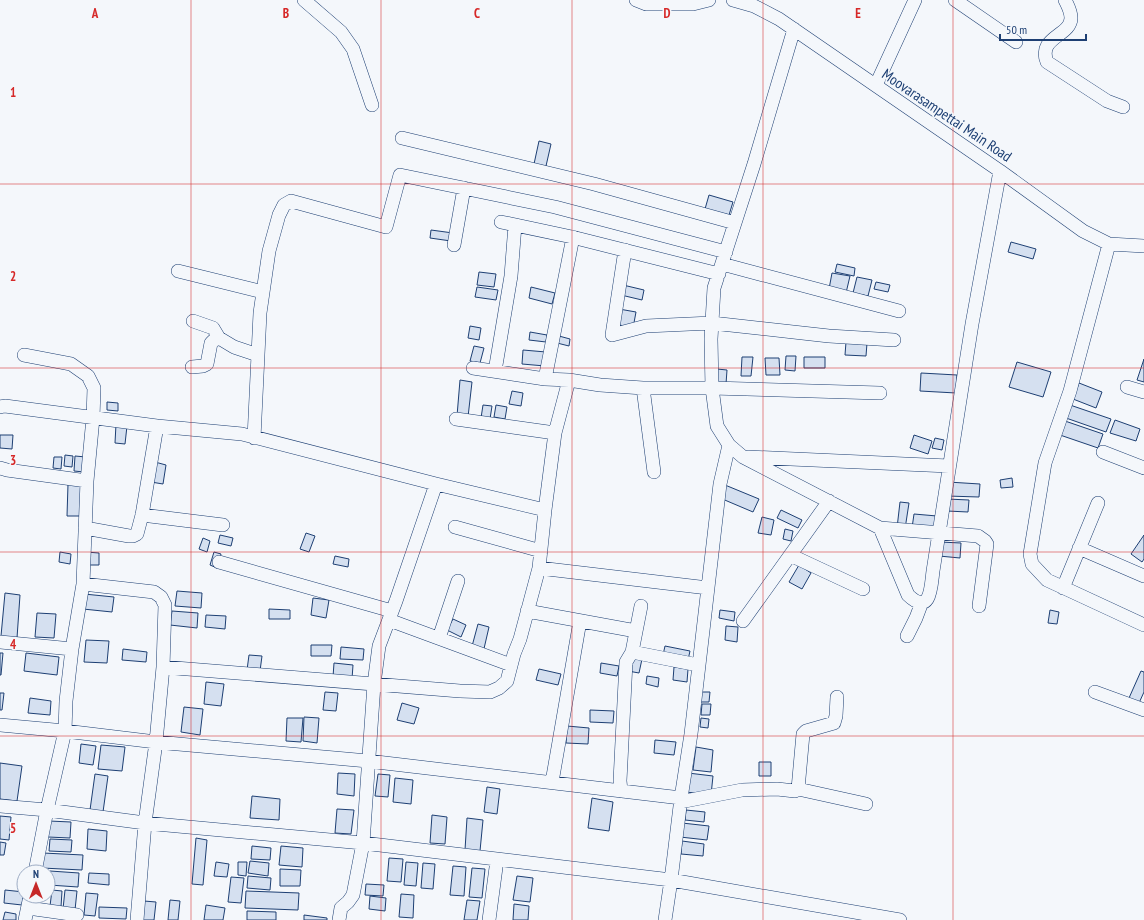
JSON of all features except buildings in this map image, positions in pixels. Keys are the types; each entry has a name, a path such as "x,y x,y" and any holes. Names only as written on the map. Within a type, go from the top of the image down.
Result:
{"street":[{"path":"304,0 341,32 353,50 372,105"},
{"path":"636,0 646,4 693,4 709,0"},
{"name":"Moovarasampettai Main Road","path":"733,0 754,6 779,19 1000,171 1083,231 1109,244 1144,246"},
{"path":"876,85 915,0"},
{"path":"955,0 1016,42"},
{"path":"1065,0 1070,10 1070,24 1048,44 1045,49 1044,56 1047,62 1107,100 1123,107"},
{"path":"794,29 754,164 714,288 711,339 712,388 717,426 730,445 742,457 880,528 978,536 985,541 986,544 979,606"},
{"path":"402,138 594,184 734,223"},
{"path":"880,528 908,594 914,600 922,602 927,600 930,596 938,533 972,324 1000,171"},
{"path":"254,438 260,314 269,251 279,215 284,205 291,201 386,228 400,175 555,207 722,264 899,311"},
{"path":"454,245 464,188"},
{"path":"501,222 573,237 625,250 722,264"},
{"path":"495,371 511,276 515,225"},
{"path":"545,379 573,237"},
{"path":"1109,244 1070,391 1045,463 1030,554 1032,564 1047,580 1144,625"},
{"path":"625,250 612,335 646,326 712,323 829,336 894,340"},
{"path":"178,271 263,292"},
{"path":"193,321 213,328 220,338 234,347 258,355"},
{"path":"192,367 207,364 213,341 220,338"},
{"path":"24,355 71,364 88,376 94,388 93,418 87,481 82,584 72,649 66,701 65,731 37,864"},
{"path":"473,368 545,379 643,388 712,388 880,393"},
{"path":"162,667 490,692 499,688 507,681 539,568 555,433 569,380"},
{"path":"1127,386 1144,392"},
{"path":"643,388 654,472"},
{"path":"0,407 5,406 157,426 242,434 436,484 545,510"},
{"path":"456,419 555,433"},
{"path":"85,528 129,536 137,534 142,515 157,426"},
{"path":"665,920 680,800 691,734 720,484 730,445"},
{"path":"1103,452 1144,468"},
{"path":"742,457 950,466"},
{"path":"0,468 87,481"},
{"path":"339,920 341,908 353,895 363,843 374,684 379,646 436,484"},
{"path":"742,621 829,501"},
{"path":"1063,588 1098,503"},
{"path":"142,515 223,525"},
{"path":"455,527 541,551"},
{"path":"1079,548 1144,576"},
{"path":"790,555 864,589"},
{"path":"219,562 391,615 439,638 511,665"},
{"path":"539,568 708,588"},
{"path":"439,638 458,581"},
{"path":"82,584 154,592 161,597 165,605 156,742 145,823 138,920"},
{"path":"907,636 922,602"},
{"path":"621,791 620,781 626,662 632,652 641,606"},
{"path":"527,611 636,631"},
{"path":"552,782 580,621"},
{"path":"0,642 72,649"},
{"path":"632,652 698,665"},
{"path":"1095,692 1144,710"},
{"path":"798,789 803,734 806,731 834,723 837,697"},
{"path":"0,725 156,742 368,761 552,782 680,800 742,790 777,789 795,791 798,789 866,804"},
{"path":"0,806 47,810 145,823 363,843 671,880 900,920"},
{"path":"489,920 497,860"},
{"path":"28,908 77,915"}]}
